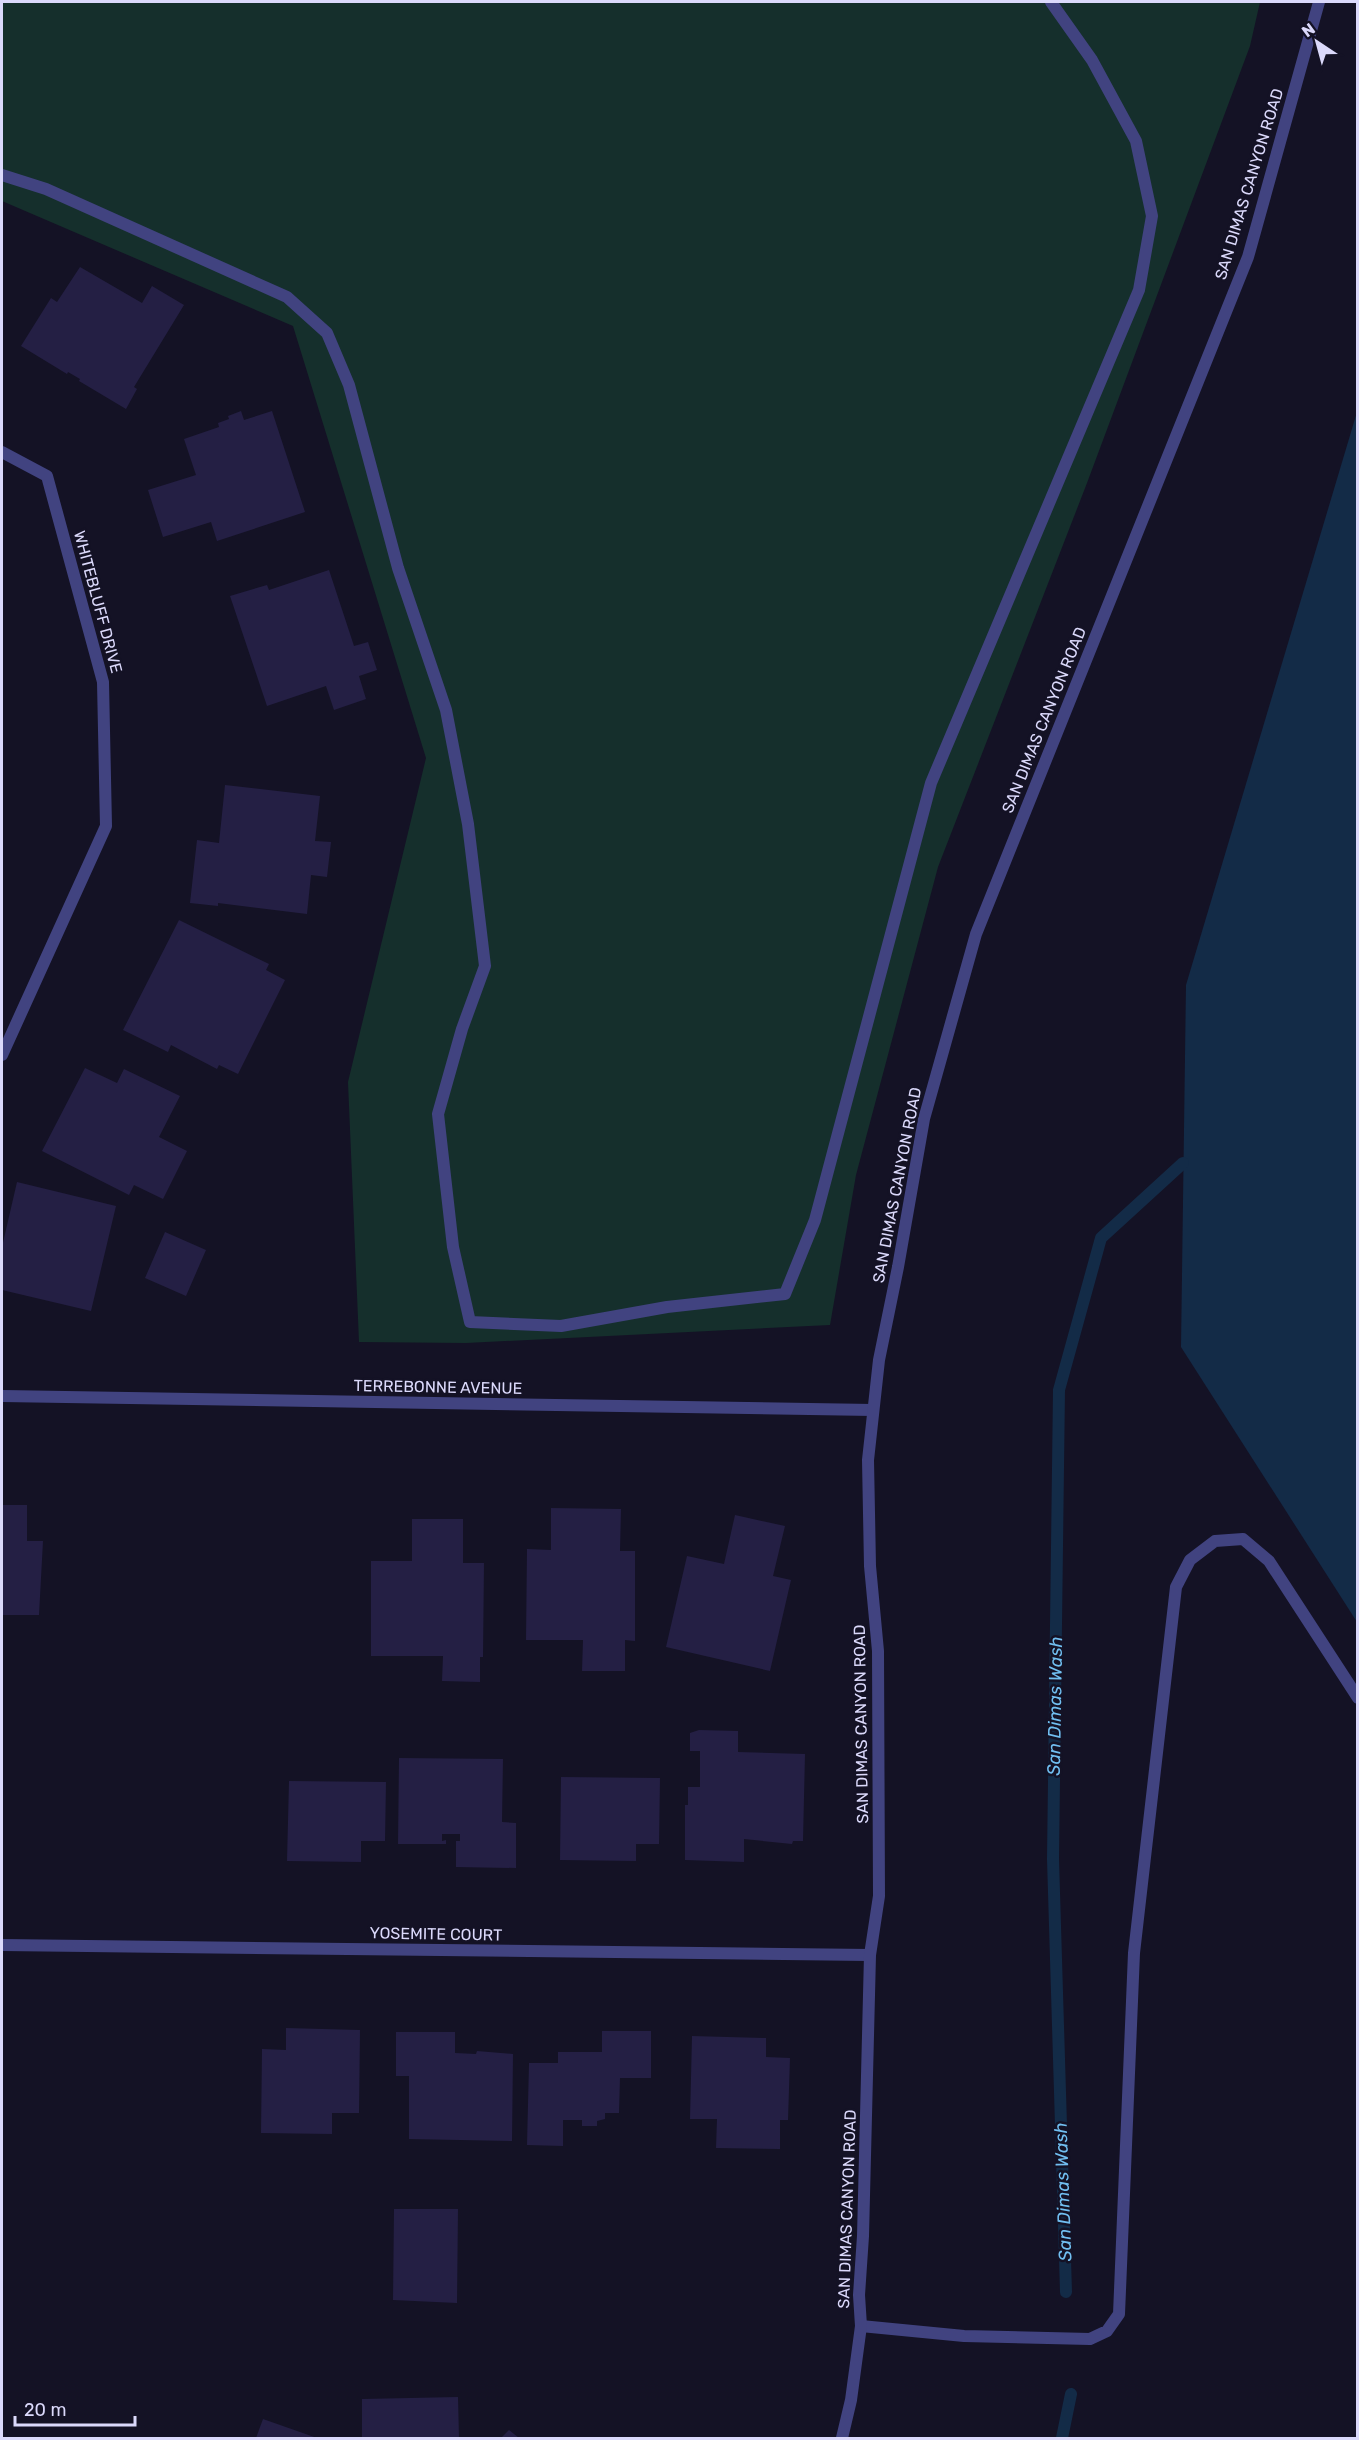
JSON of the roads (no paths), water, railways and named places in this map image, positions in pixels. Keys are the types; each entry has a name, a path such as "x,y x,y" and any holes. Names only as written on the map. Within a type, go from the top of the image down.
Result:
{"street":[{"path":"2,175 46,189 287,297 327,333 349,385 398,568 446,710 468,824 484,966 462,1029 438,1114 453,1247 470,1322 561,1326 667,1306 785,1294 815,1220 931,783 1139,290 1152,216 1136,141 1092,60 1051,2"},
{"name":"SAN DIMAS CANYON ROAD","path":"842,2439 851,2400 861,2326 859,2295 863,2236 870,1955 879,1896 878,1651 870,1566 868,1460 879,1360 924,1119 976,934 1248,257 1318,2"},
{"name":"WHITEBLUFF DRIVE","path":"2,452 47,476 103,682 106,826 2,1055"},
{"name":"TERREBONNE AVENUE","path":"2,1396 873,1410"},
{"path":"861,2326 964,2336 1090,2339 1107,2331 1119,2314 1134,1953 1176,1587 1190,1560 1215,1541 1244,1539 1269,1561 1358,1698"},
{"name":"YOSEMITE COURT","path":"2,1945 870,1955"}],"water":[{"path":"1357,412 1357,1622 1181,1347 1186,985"}],"waterway":[{"name":"San Dimas Wash","path":"1066,2292 1053,1859 1059,1390 1101,1238 1183,1163"},
{"name":"San Dimas Wash","path":"1062,2438 1071,2394"}]}
